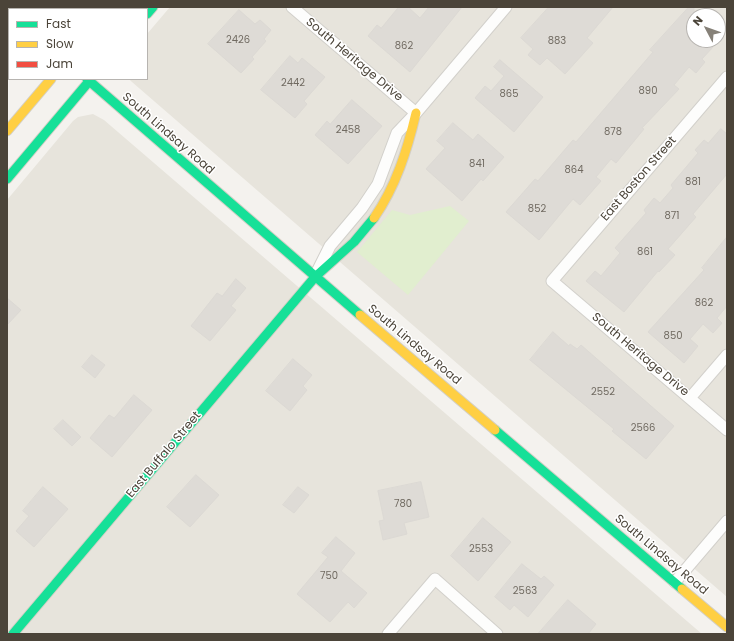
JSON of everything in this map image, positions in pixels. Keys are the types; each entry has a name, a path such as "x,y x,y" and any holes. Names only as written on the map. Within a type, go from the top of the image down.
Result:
{"main road":[{"path":"7,131 50,80"},
{"path":"7,179 89,80"},
{"name":"South Lindsay Road","path":"89,80 315,277 727,627"},
{"name":"East Buffalo Street","path":"13,634 315,277 342,256 383,207 401,171 411,138 416,113"}],"street":[{"name":"South Heritage Drive","path":"292,7 416,113"},
{"name":"East Buffalo Street","path":"315,277 330,246 362,208 378,184 397,133 416,113 506,7"},
{"name":"East Boston Street","path":"552,281 727,77"},
{"name":"South Heritage Drive","path":"552,281 727,430"},
{"path":"690,398 727,355"},
{"path":"675,582 727,521"},
{"path":"388,634 435,579 497,634"}],"shaded area":[{"path":"38,7 97,7 96,8"},
{"path":"170,7 727,7 727,597 130,80 148,80 148,33"},
{"path":"93,114 104,120 702,634 7,634 7,200 73,121 78,117"}],"green space":[{"path":"450,206 469,221 408,295 357,252 392,210 410,215"}],"building":[{"path":"399,7 408,7 420,18 429,7 462,7 410,72 368,36 377,25 381,28"},
{"path":"549,7 613,7 587,38 593,43 565,74 547,58 540,65 528,55 533,49 521,38"},
{"path":"239,10 255,24 260,20 271,30 264,39 266,41 252,57 254,59 241,73 208,44"},
{"path":"686,10 686,48 712,48 702,59 705,62 696,73 689,67 674,85 679,89 642,128 644,129 616,163 611,159 596,177 601,181 580,205 573,199 539,240 506,212 535,179 538,181 573,140 576,142 653,52 650,50"},
{"path":"290,56 298,63 302,58 325,77 304,101 307,104 295,118 261,90"},
{"path":"500,60 543,97 514,132 475,98 485,86 491,91 504,76 494,67"},
{"path":"352,100 382,126 348,164 315,135 327,121 330,124"},
{"path":"453,123 473,140 478,134 504,157 483,181 481,179 462,201 426,169 445,148 437,141"},
{"path":"721,129 727,134 727,174 693,214 696,217 668,249 675,255 659,272 658,271 624,312 586,281 595,271 601,276 620,253 615,248 646,213 644,210 654,198 660,203 673,188 671,185 698,153 695,150 704,140 708,143"},
{"path":"727,237 727,306 717,318 722,323 713,333 703,324 690,339 698,346 684,363 648,332 704,270 702,268"},
{"path":"236,279 246,288 231,306 236,310 210,341 191,326 217,293 222,296"},
{"path":"7,298 21,310 7,325"},
{"path":"553,332 569,346 570,344 577,349 581,345 674,426 646,459 612,431 614,429 530,360"},
{"path":"92,355 105,365 95,378 82,367"},
{"path":"293,359 312,375 303,386 307,390 290,411 266,391"},
{"path":"134,395 152,410 112,457 90,438 109,415 114,418"},
{"path":"63,420 81,437 72,446 54,429"},
{"path":"196,475 219,495 190,527 167,507"},
{"path":"421,482 429,517 404,523 407,534 383,540 379,521 384,520 378,491"},
{"path":"43,487 68,509 34,547 16,531 29,516 23,511"},
{"path":"298,487 309,495 294,513 283,505"},
{"path":"483,518 511,542 478,581 451,556"},
{"path":"336,537 355,553 341,571 367,593 354,608 348,602 330,622 297,594 328,557 322,553"},
{"path":"522,564 541,579 544,576 554,585 528,617 514,605 510,610 495,597"},
{"path":"568,600 596,624 588,634 538,634"}],"traffic: fast":[{"path":"148,13 153,7"},
{"path":"88,80 360,315"},
{"path":"7,179 90,80"},
{"path":"13,634 315,277 354,242 374,218"},
{"path":"495,430 682,589"}],"traffic: slow":[{"path":"7,131 50,80"},
{"path":"374,218 395,181 409,141 416,113"},
{"path":"360,315 495,430"},
{"path":"682,589 727,627"}]}
